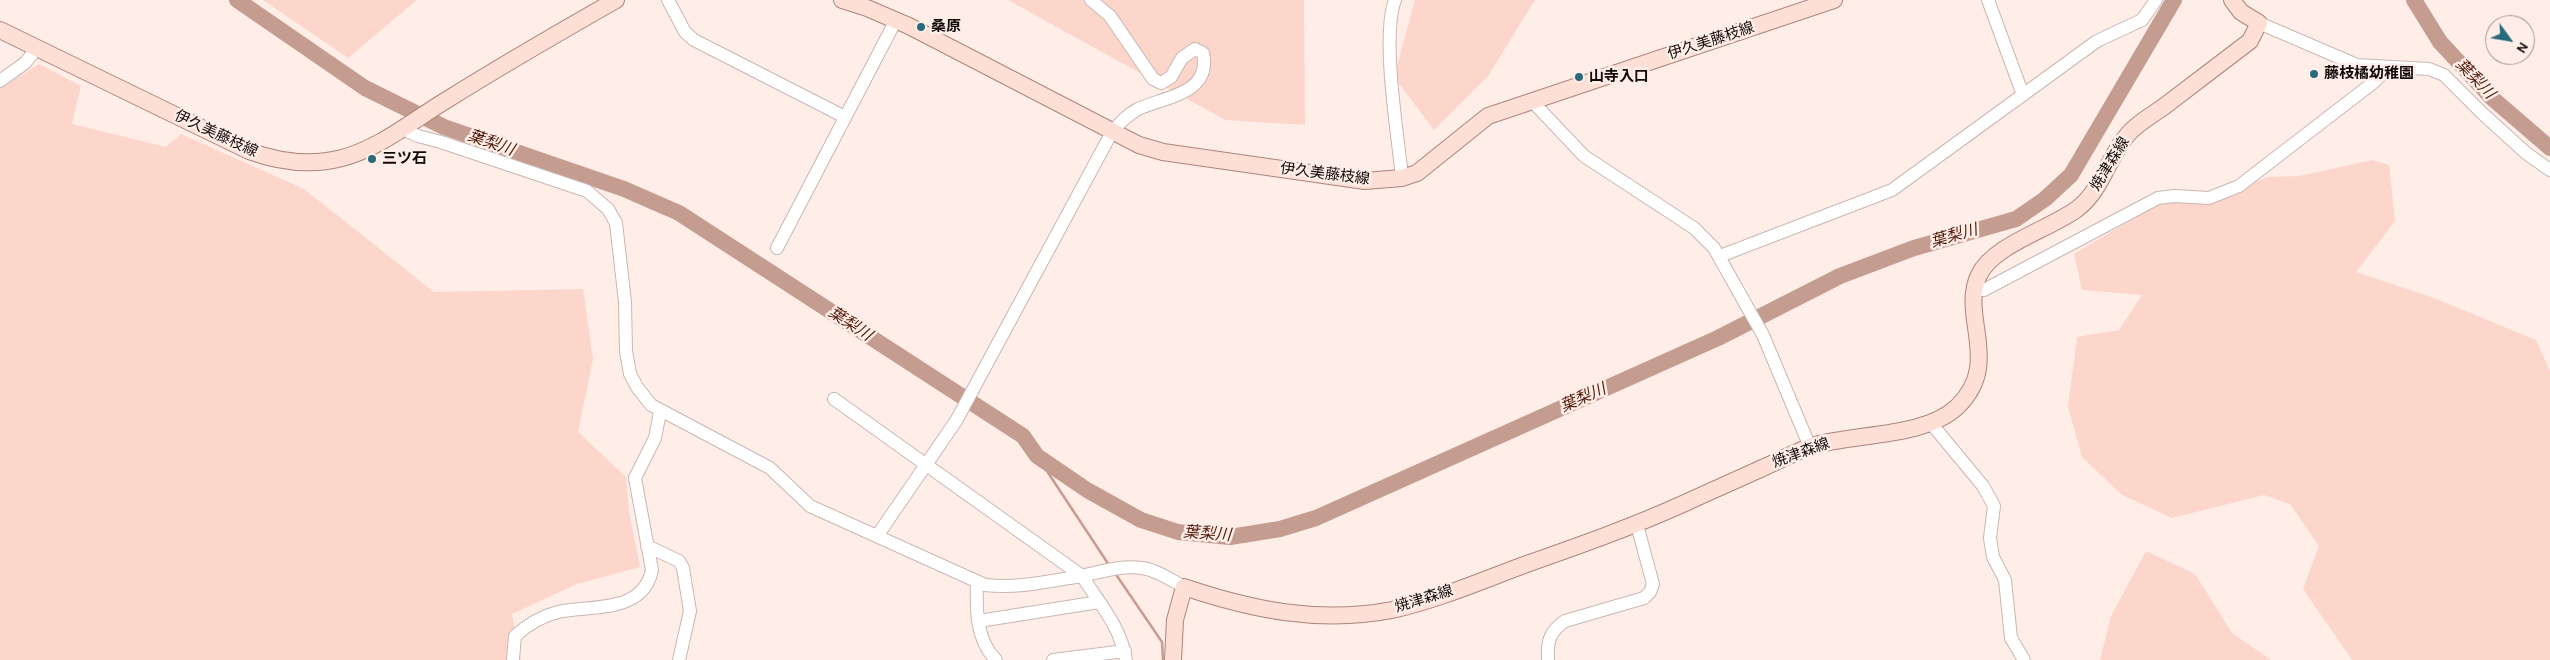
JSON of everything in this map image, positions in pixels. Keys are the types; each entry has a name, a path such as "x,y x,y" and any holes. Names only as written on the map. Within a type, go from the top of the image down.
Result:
{"main road":[{"name":"伊久美藤枝線","path":"0,30 264,156 316,163 365,151 445,101 616,0"},
{"name":"伊久美藤枝線","path":"842,0 896,20 1138,145 1163,152 1365,181 1402,178 1417,173 1488,116 1531,100 1834,0"},
{"path":"2232,0 2241,12 2259,24"},
{"name":"焼津森線","path":"1184,587 1233,604 1281,612 1317,615 1393,610 1434,598 1637,525 1810,447 1851,437 1902,430 1930,422 1949,413 1960,404 1972,388 1977,374 1980,359 1975,289 1979,274 1988,262 2004,250 2049,227 2079,208 2103,179 2129,132 2250,41 2259,24"},
{"path":"1173,660 1175,620 1184,587"}],"street":[{"path":"668,0 685,32 694,40 845,117"},
{"path":"877,536 956,421 1112,132 1122,120 1138,109 1174,98 1199,80 1206,65 1203,52 1195,49 1182,58 1171,77 1161,83 1153,79 1110,16 1091,0"},
{"path":"1395,0 1392,8 1389,42 1402,178"},
{"path":"1988,0 2023,95"},
{"path":"1720,256 1892,190 2097,40 2142,20 2156,0"},
{"path":"777,248 896,20"},
{"path":"2259,24 2357,65 2429,69 2444,75 2526,153 2550,170"},
{"path":"0,81 25,63 37,48"},
{"path":"1975,289 1984,290 2158,198 2174,196 2209,198 2239,186 2374,82 2389,67"},
{"path":"1531,100 1584,156 1694,228 1720,256 1763,335 1810,447"},
{"path":"405,126 418,136 587,191 608,209 616,223 625,302 626,350 630,374 643,397 660,412 770,468 810,506 977,583 1006,586 1082,576 1111,569 1142,568 1160,574 1184,587"},
{"path":"834,400 927,463 1082,576 1110,617 1126,655 1053,660"},
{"path":"513,659 515,636 534,621 556,612 625,604 644,588 650,580 652,570 646,546 635,478 655,438 660,412"},
{"path":"1930,422 1983,486 1994,506 1990,538 1993,557 2005,580 2011,638 2024,660"},
{"path":"1548,660 1549,637 1554,628 1565,621 1644,598 1650,592 1653,584 1637,525"},
{"path":"646,546 679,560 683,568 690,611 679,660"},
{"path":"977,583 980,635 996,660"},
{"path":"979,621 1099,602"}],"shaded area":[{"path":"263,0 417,0 348,58"},
{"path":"1008,0 1304,0 1305,125 1225,120"},
{"path":"1415,0 1535,0 1488,76 1434,130 1394,77"},
{"path":"39,64 81,86 72,124 166,147 181,134 304,189 434,292 583,289 593,359 578,432 626,477 629,512 640,567 577,584 512,614 521,660 0,660 0,89"},
{"path":"2373,160 2389,165 2395,221 2356,272 2431,297 2536,340 2550,371 2550,660 2352,660 2303,589 2319,546 2290,504 2264,495 2172,518 2122,495 2082,457 2068,407 2077,337 2119,330 2142,295 2082,290 2074,254 2161,202 2198,204 2268,177 2299,176"},
{"path":"2146,551 2195,574 2232,633 2271,660 2100,660 2111,616"}],"waterway":[{"name":"葉梨川","path":"237,0 365,88 444,127 624,189 679,213 1023,436 1037,456 1087,490 1141,520 1178,532 1230,537 1280,529 1316,518 1718,338 1840,276 1914,248 2016,219 2045,199 2071,175 2174,0"},
{"name":"葉梨川","path":"2414,0 2440,42 2492,98 2550,148"},
{"path":"1037,456 1109,565"},
{"path":"1115,573 1162,642 1163,660"}],"place":[{"name":"桑原","path":"921,27"},
{"name":"藤枝橘幼稚園","path":"2314,74"},
{"name":"山寺入口","path":"1579,77"},
{"name":"三ツ石","path":"372,159"}]}
